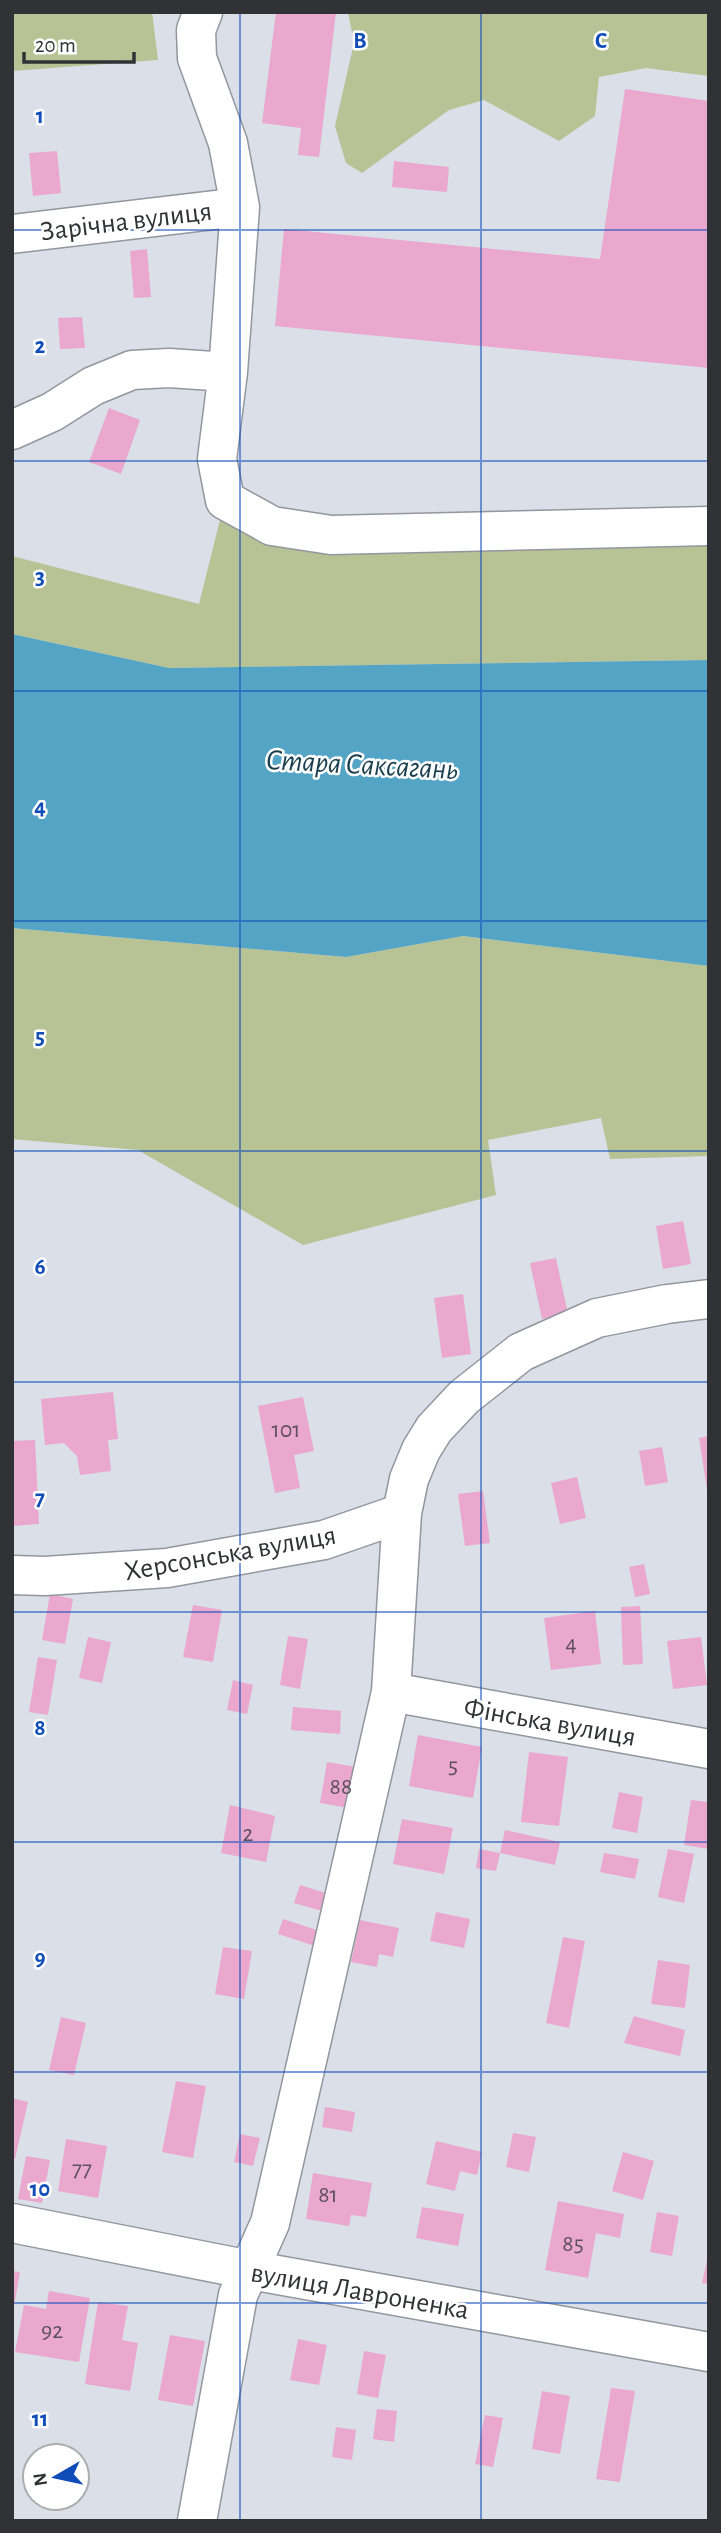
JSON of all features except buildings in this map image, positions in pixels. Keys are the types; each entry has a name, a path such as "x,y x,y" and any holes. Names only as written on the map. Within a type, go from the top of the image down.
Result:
{"street":[{"path":"203,12 195,30 197,58 214,97 228,143 240,206 228,372 217,459 225,500 272,526 331,535 709,526"},
{"name":"Зарічна вулиця","path":"12,234 240,206"},
{"path":"12,430 52,412 93,386 132,370 169,368 228,372"},
{"path":"197,2521 238,2295 270,2223 391,1692 405,1496 421,1450 435,1429 464,1397 521,1352 597,1318 709,1299"},
{"name":"Херсонська вулиця","path":"12,1575 44,1576 167,1568 324,1540 405,1496"},
{"name":"Фінська вулиця","path":"391,1692 709,1749"},
{"name":"вулиця Лавроненка","path":"12,2223 250,2270 709,2352"}],"green space":[{"path":"12,12 152,12 158,60 12,71"},
{"path":"348,12 709,12 709,76 646,68 599,77 595,116 559,141 484,100 449,110 362,173 346,163 335,126 354,43"},
{"path":"225,500 272,526 709,526 709,660 169,668 12,634 12,556 199,604"},
{"path":"12,928 346,957 463,936 709,966 709,1156 610,1159 601,1118 488,1140 496,1195 303,1245 138,1150 12,1139"}],"water":[{"name":"Стара Саксагань","path":"12,634 169,668 709,660 709,966 463,936 346,957 12,928"}]}
